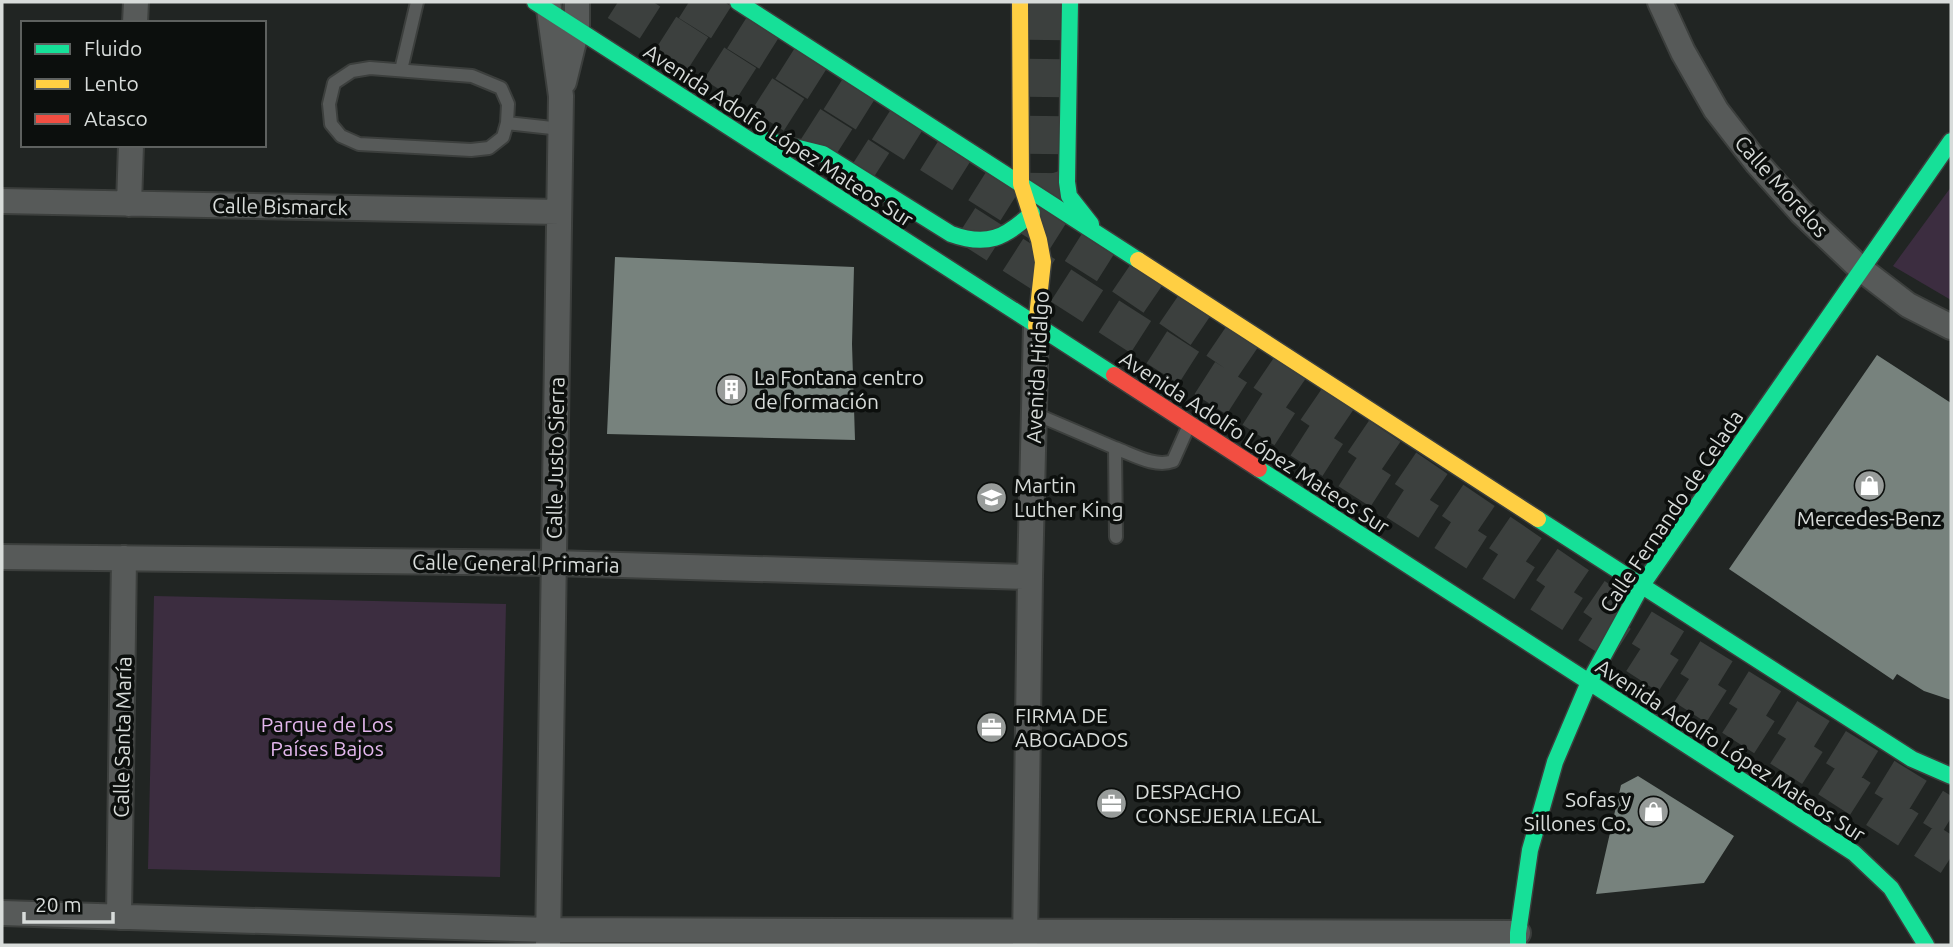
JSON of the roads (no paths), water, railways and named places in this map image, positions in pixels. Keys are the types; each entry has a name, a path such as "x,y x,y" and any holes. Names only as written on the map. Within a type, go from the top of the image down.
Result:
{"main road":[{"path":"738,2 1912,759 1951,776"},
{"name":"Avenida Hidalgo","path":"1020,2 1021,184 1040,240 1042,262 1036,326"},
{"path":"1070,2 1067,182 1069,196 1100,235"},
{"name":"Avenida Adolfo López Mateos Sur","path":"543,4 738,134 1854,853 1891,888 1926,945"},
{"path":"738,134 824,154 951,234 973,241 992,240 1013,231 1032,213"},
{"name":"Calle Fernando de Celada","path":"1518,939 1530,850 1555,762 1589,682 1642,585 1951,141"}],"street":[{"path":"135,21 136,2"},
{"name":"Calle Justo Sierra","path":"561,96 577,29 577,2"},
{"name":"Calle Morelos","path":"1660,2 1683,52 1717,110 1757,163 1801,212 1861,269 1908,305 1951,327"},
{"name":"Calle Justo Sierra","path":"543,4 561,96 548,938"},
{"path":"129,204 131,147"},
{"name":"Calle Bismarck","path":"2,201 559,212"},
{"name":"Avenida Hidalgo","path":"1025,939 1036,326"},
{"name":"Calle General Primaria","path":"2,556 554,563 1030,577"},
{"name":"Calle Santa María","path":"119,917 124,558"},
{"path":"2,913 548,938 1518,939"}],"lane":[{"path":"401,70 417,2"},
{"path":"370,68 401,70 472,76 500,88 508,104 503,137 489,148 471,150 359,144 341,136 331,124 329,104 334,83 352,71 370,68"},
{"path":"507,123 561,129"},
{"path":"1034,414 1115,448 1165,464 1173,461 1190,425"},
{"path":"1115,448 1116,537"}],"tunnel":[{"path":"618,2 879,169"},
{"path":"689,2 1110,267 1618,613 1951,818"},
{"path":"1046,2 1044,176 1058,219 1064,225"},
{"path":"965,224 1951,857"}],"place":[{"name":"La Fontana centro de formación","path":"731,389"},
{"name":"Mercedes-Benz","path":"1869,486"},
{"name":"Martin Luther King","path":"991,497"},
{"name":"FIRMA DE ABOGADOS","path":"992,727"},
{"name":"DESPACHO CONSEJERIA LEGAL","path":"1112,803"},
{"name":"Sofas y Sillones Co.","path":"1654,811"}],"park label":[{"name":"Parque de Los Países Bajos","path":"327,736"}]}
